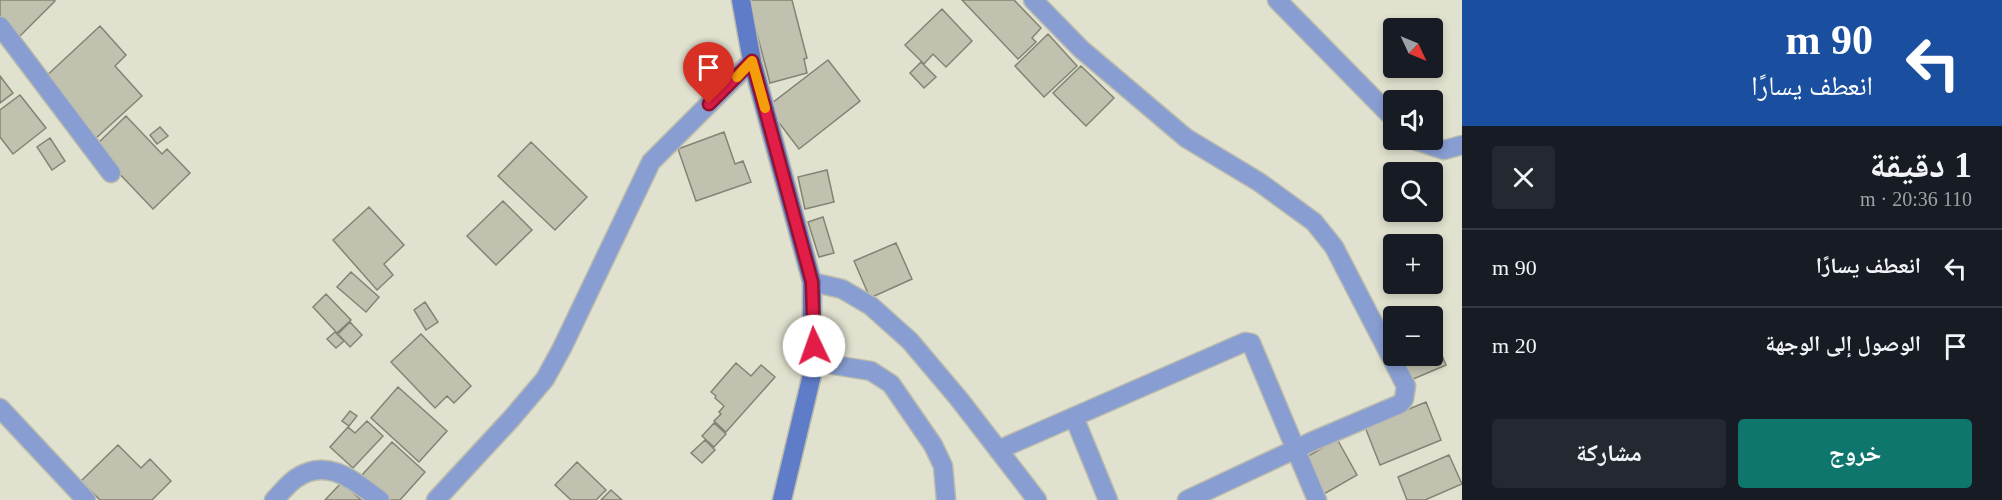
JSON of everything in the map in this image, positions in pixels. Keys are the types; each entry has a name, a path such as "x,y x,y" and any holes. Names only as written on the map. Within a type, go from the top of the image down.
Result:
{"main road":[{"path":"741,0 752,61 812,282 812,331 815,362 782,500"}],"street":[{"path":"1034,0 1082,49 1186,138 1259,182 1314,222 1334,247 1406,386 1404,399 1394,407 1187,500"},
{"path":"1278,0 1383,108"},
{"path":"0,26 111,173"},
{"path":"436,500 545,379 651,162 752,61"},
{"path":"1443,150 1462,145"},
{"path":"812,282 842,290 871,306 910,341 1038,500"},
{"path":"998,450 1245,342 1251,343 1317,500"},
{"path":"815,362 871,371 891,384 933,445 943,466 946,500"},
{"path":"0,408 86,500"},
{"path":"1074,417 1108,500"},
{"path":"274,500 293,480 305,473 318,470 344,474 380,500"}],"building":[{"path":"0,0 55,1 20,36 0,16"},
{"path":"748,0 792,0 807,58 804,59 807,73 770,83"},
{"path":"962,0 1014,0 1041,28 1032,38 1036,42 1018,59"},
{"path":"942,9 972,41 946,67 933,54 924,64 905,45"},
{"path":"100,26 126,55 115,66 142,96 95,139 42,80"},
{"path":"1048,34 1077,66 1044,97 1015,66"},
{"path":"828,60 860,101 799,149 767,107"},
{"path":"921,62 936,77 924,88 910,73"},
{"path":"1081,66 1114,98 1086,126 1053,93"},
{"path":"0,76 13,93 0,103"},
{"path":"20,95 46,128 13,154 0,137 0,110"},
{"path":"126,116 162,154 167,149 190,173 153,209 94,147"},
{"path":"160,127 168,136 157,144 150,135"},
{"path":"724,132 735,164 743,161 751,182 696,201 678,149"},
{"path":"50,138 65,161 52,170 37,147"},
{"path":"531,142 587,197 555,230 498,176"},
{"path":"827,170 834,202 805,209 798,177"},
{"path":"503,201 532,230 496,265 467,236"},
{"path":"369,207 404,245 384,264 393,275 377,290 333,240"},
{"path":"823,217 834,253 819,257 808,222"},
{"path":"896,243 912,279 870,298 854,261"},
{"path":"351,272 379,297 366,312 337,287"},
{"path":"326,294 351,320 337,333 313,307"},
{"path":"425,302 438,322 426,330 414,310"},
{"path":"350,322 362,335 350,347 338,334"},
{"path":"335,332 344,341 336,348 327,339"},
{"path":"421,334 471,386 454,403 447,396 435,408 391,362"},
{"path":"1443,358 1446,365 1411,380 1405,366 1443,366"},
{"path":"736,363 751,376 761,365 775,377 726,432 714,421 721,414 719,412 724,406 711,392"},
{"path":"398,387 447,431 419,462 371,418"},
{"path":"1426,402 1441,440 1380,465 1365,427"},
{"path":"350,411 357,416 349,426 342,421"},
{"path":"367,421 383,436 353,468 330,447 348,427 355,433"},
{"path":"714,423 726,434 714,447 702,436"},
{"path":"1337,439 1357,475 1324,494 1305,458"},
{"path":"705,440 715,450 702,463 691,453"},
{"path":"392,442 425,472 400,500 390,500 362,475"},
{"path":"118,445 141,468 150,459 171,481 152,500 100,500 81,481"},
{"path":"1449,455 1462,484 1425,500 1407,500 1398,477"},
{"path":"577,462 606,490 596,500 571,500 555,485"},
{"path":"342,482 361,500 325,500"},
{"path":"611,490 622,500 601,500"}],"slow traffic":[{"path":"737,77 752,61 765,108"}],"route":[{"path":"709,104 752,61 812,282 814,346"}]}
